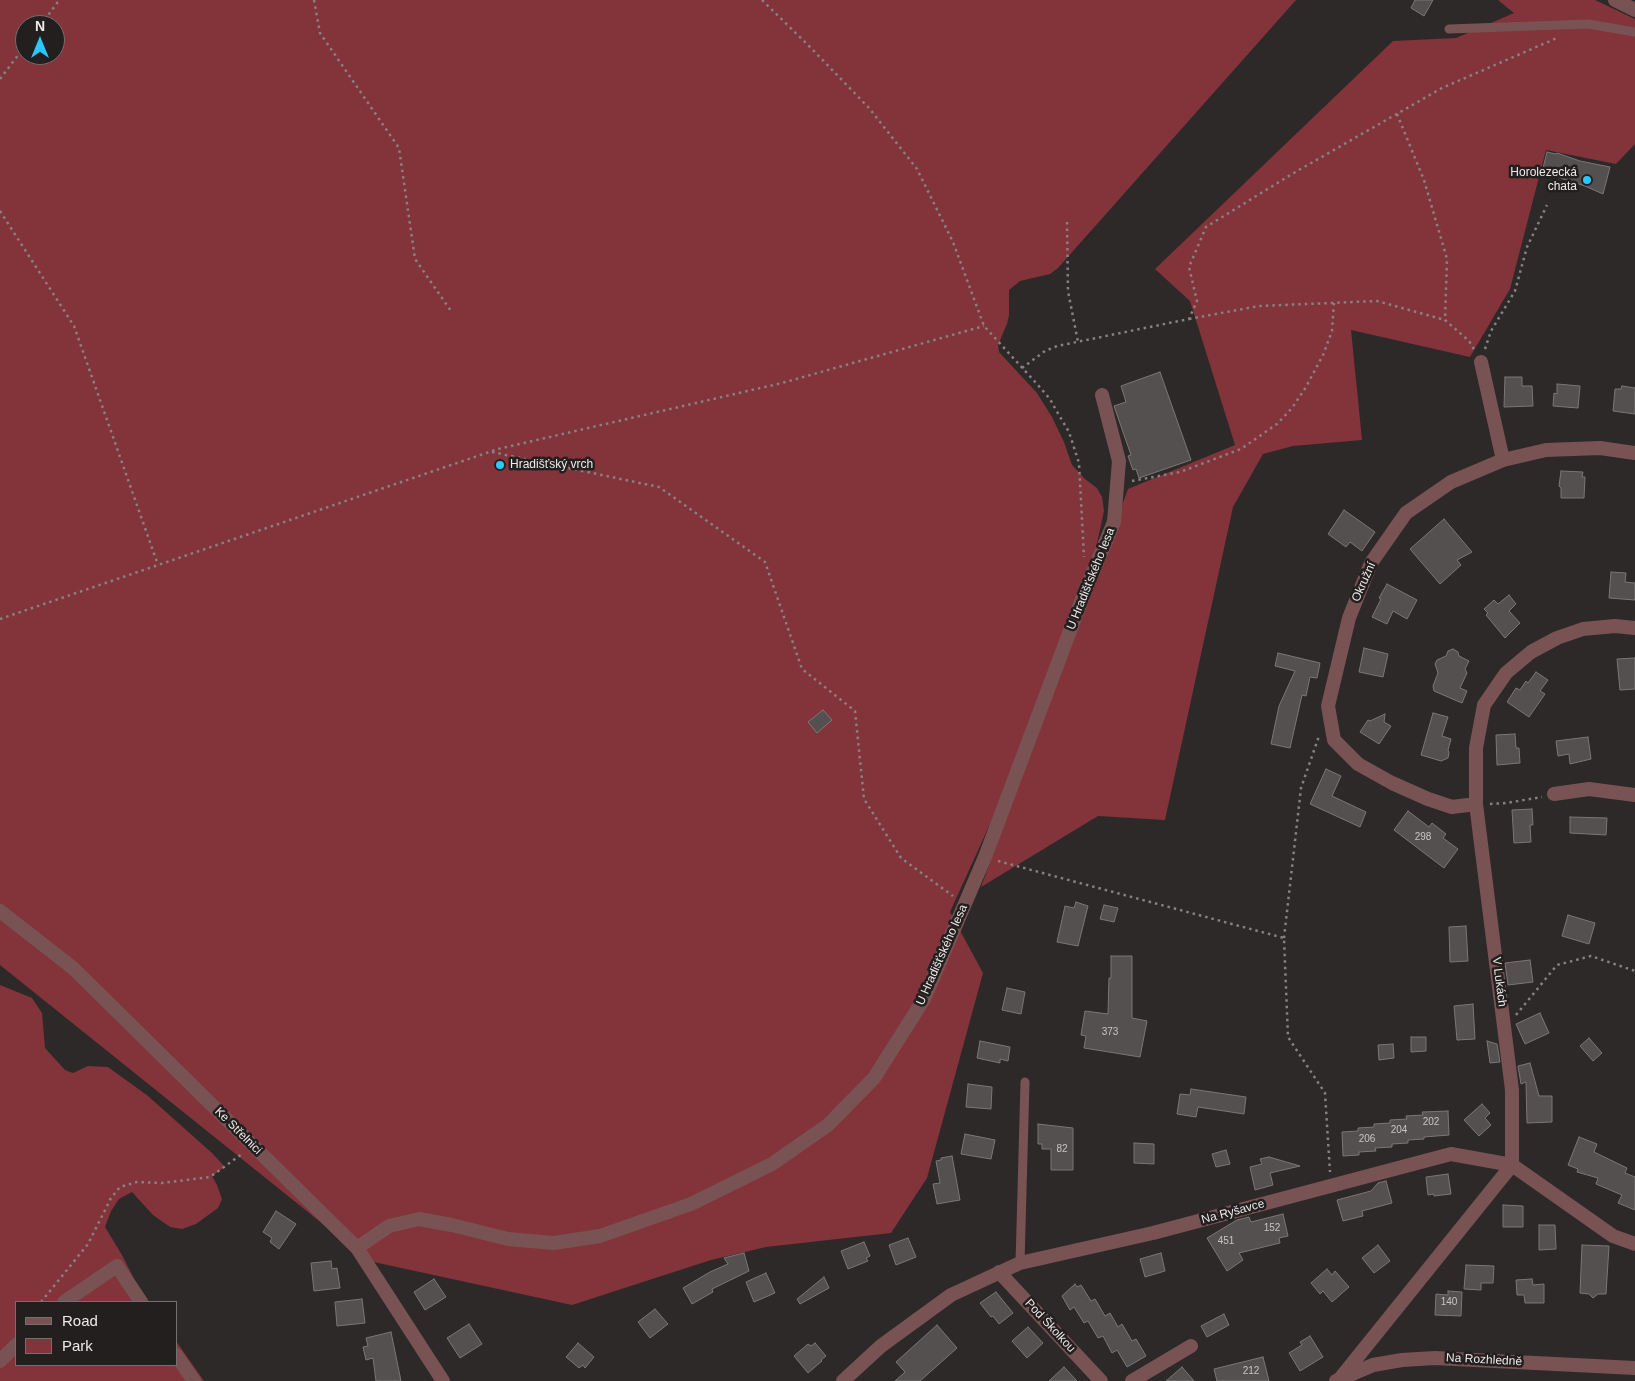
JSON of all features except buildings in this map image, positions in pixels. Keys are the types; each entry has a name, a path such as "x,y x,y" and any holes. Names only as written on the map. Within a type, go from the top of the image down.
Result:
{"street":[{"path":"1615,0 1635,10"},
{"path":"1481,362 1503,460"},
{"name":"U Hradišťského lesa","path":"357,1248 389,1226 418,1219 452,1225 508,1239 554,1242 600,1236 691,1204 772,1164 828,1126 874,1078 924,999 985,857 1085,591 1114,522 1119,461 1102,395"},
{"name":"Okružní","path":"1476,804 1452,807 1428,799 1358,764 1334,740 1328,706 1349,618 1371,563 1406,513 1451,482 1503,460 1546,450 1600,448 1635,453"},
{"name":"V Lukách","path":"1512,1164 1512,1090 1476,804 1476,748 1484,705 1506,674 1531,652 1556,638 1583,628 1615,626 1635,628"},
{"path":"1554,794 1589,789 1635,795"},
{"name":"Ke Střelnici","path":"0,911 73,968 357,1248 443,1381"},
{"name":"Na Ryšavce","path":"843,1381 881,1346 951,1296 1020,1263 1153,1233 1451,1154 1512,1164 1613,1236 1635,1244"},
{"path":"1337,1380 1512,1164"},
{"path":"65,1301 117,1266 140,1301"},
{"name":"Pod Školkou","path":"999,1272 1101,1381"},
{"path":"1132,1381 1191,1346"},
{"path":"0,1361 15,1347"},
{"path":"178,1357 194,1381"},
{"name":"Na Rozhledně","path":"1337,1380 1373,1365 1402,1360 1435,1358 1635,1368"}],"lane":[{"path":"1449,29 1588,24 1635,32"},
{"path":"1020,1263 1025,1082"}],"path":[{"path":"48,15 61,0"},
{"path":"314,0 320,34 399,148 415,259 451,311"},
{"path":"762,0 812,48 869,108 917,170 953,242 984,326 1050,399 1069,432 1079,463 1084,561"},
{"path":"1190,319 1197,301 1189,267 1206,227 1292,174 1442,88 1561,36"},
{"path":"0,79 15,59"},
{"path":"1397,114 1424,180 1447,259 1445,320"},
{"path":"1481,362 1491,331 1515,291 1527,247 1547,205"},
{"path":"0,211 74,326 158,565"},
{"path":"1067,222 1068,291 1078,342"},
{"path":"1022,368 1045,351 1056,346 1190,319 1259,306 1377,301 1445,320 1469,341 1481,362"},
{"path":"1117,484 1180,472 1241,448 1277,424 1292,408 1323,355 1332,330 1334,302"},
{"path":"0,619 490,452 782,384 984,326"},
{"path":"490,452 659,487 765,562 802,669 856,711 864,799 901,858 964,905"},
{"path":"1319,734 1301,788 1284,938 1288,1037 1325,1093 1330,1186"},
{"path":"1476,804 1506,803 1554,794"},
{"path":"985,857 1284,938"},
{"path":"1505,1029 1557,965 1591,956 1635,971"},
{"path":"42,1301 88,1244 111,1198 120,1187 137,1182 162,1183 210,1177 254,1146"}],"green space":[{"path":"0,0 1296,0 1058,268 1050,274 1020,281 1009,290 1009,315 998,345 999,352 1037,393 1052,417 1072,465 1085,479 1097,488 1102,497 1104,511 1096,548 995,813 950,912 983,973 927,1178 891,1233 766,1247 711,1260 572,1305 369,1261 0,965"},
{"path":"1498,0 1595,0 1635,19 1635,144 1616,164 1546,150 1510,289 1470,357 1351,330 1362,440 1293,446 1263,454 1233,507 1165,820 1098,816 981,887 1128,489 1235,445 1190,301 1155,269 1393,41 1456,38 1514,13"},
{"path":"0,985 32,998 42,1013 45,1048 65,1070 73,1073 88,1066 108,1067 148,1096 225,1167 212,1176 222,1199 218,1208 196,1224 182,1229 170,1227 153,1215 132,1192 119,1199 111,1211 105,1227 137,1285 148,1301 15,1301 15,1366 178,1366 178,1344 204,1381 0,1381"}],"place":[{"name":"Horolezecká chata","path":"1587,180"},
{"name":"Hradišťský vrch","path":"500,465"}]}
